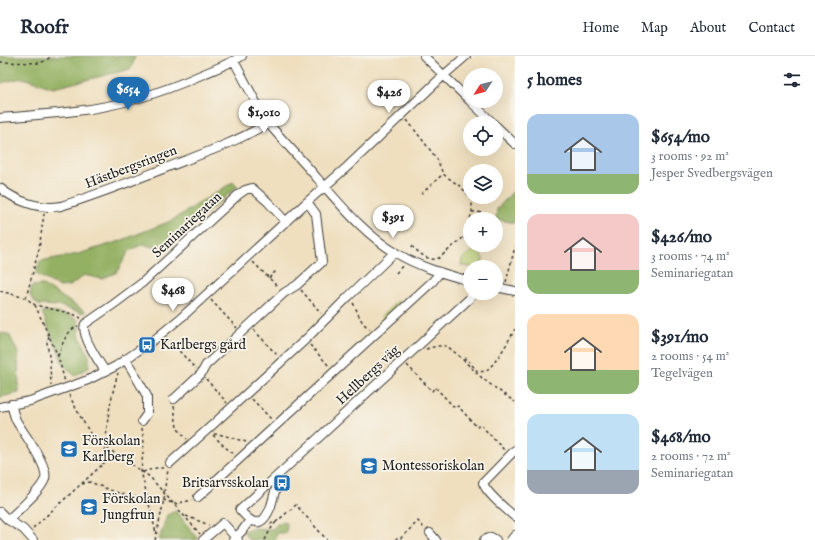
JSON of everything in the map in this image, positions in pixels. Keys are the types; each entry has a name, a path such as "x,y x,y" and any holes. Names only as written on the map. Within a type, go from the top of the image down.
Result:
{"street":[{"path":"0,118 76,111 113,105 154,94 176,86 234,61 242,56"},
{"path":"424,56 463,94"},
{"path":"0,406 30,401 88,380 116,366 151,342 173,325 307,202 348,167 444,75 466,56"},
{"path":"234,61 261,113 268,123 344,208 368,232 395,252 423,267 463,279"},
{"path":"477,108 486,116"},
{"name":"Hästbergsringen","path":"0,188 9,195 30,204 45,207 61,206 116,187 218,148 242,138 268,123"},
{"path":"503,133 515,144"},
{"name":"Seminariegatan","path":"87,322 142,283 223,208 245,190 250,188 255,189 286,222"},
{"path":"174,399 201,374 206,365 284,294 297,285 322,262 316,214 307,202"},
{"path":"170,463 305,340 395,252"},
{"path":"198,497 375,335 440,272"},
{"path":"503,289 515,291"},
{"name":"Hellbergs väg","path":"250,520 240,510 469,300"},
{"path":"87,322 84,327 86,336 96,358 105,371"},
{"path":"125,359 147,396 147,414 142,421"},
{"path":"8,520 32,497 46,477 44,465 16,420 12,404"},
{"path":"514,516 490,494 483,483 515,450"},
{"path":"203,539 223,523 236,539 250,520 257,522 261,521 267,515 274,496 279,474"},
{"path":"0,512 8,520 24,529 33,540"},
{"path":"430,533 436,540"},
{"path":"512,540 515,535"},
{"path":"484,540 491,537 496,540"}],"path":[{"path":"0,62 40,63 52,56"},
{"path":"406,118 437,159 443,174 461,187 471,198 472,212"},
{"path":"421,194 443,174"},
{"path":"26,298 40,249 45,207"},
{"path":"410,244 426,257 437,260 463,238"},
{"path":"503,280 515,247"},
{"path":"251,260 284,294"},
{"path":"396,273 405,263"},
{"path":"269,278 276,271"},
{"path":"297,285 327,319"},
{"path":"0,291 26,298 35,305 73,314 87,322"},
{"path":"349,296 362,322 375,335"},
{"path":"210,298 241,333"},
{"path":"35,305 58,356 65,382"},
{"path":"58,356 64,338 74,328 87,322"},
{"path":"250,325 282,360"},
{"path":"464,360 466,358 478,372 485,371 500,355 515,329"},
{"path":"49,336 47,342 50,363 50,394"},
{"path":"305,340 334,372"},
{"path":"420,345 424,350 437,346 446,346 464,360 483,379 515,402"},
{"path":"103,464 109,414 113,391 119,371 116,366"},
{"path":"411,369 432,391 435,387 455,408 458,406 477,426 480,424 504,449"},
{"path":"247,393 276,425"},
{"path":"69,395 90,433 114,454 150,477 175,504 203,539"},
{"path":"174,399 176,428 191,444"},
{"path":"142,421 144,444 141,470 156,533"},
{"path":"239,459 213,434 221,434 236,440 255,444"},
{"path":"27,533 114,454"},
{"path":"143,472 156,468 168,468 164,500 154,540"},
{"path":"80,484 90,482 115,492 133,497 164,500 175,504 191,501 198,497"},
{"path":"265,540 276,522 296,505 327,540"},
{"path":"184,516 207,525 218,527"},
{"path":"261,521 268,524 276,522"},
{"path":"395,540 400,539 418,521 430,533"}],"green space":[{"path":"0,56 135,56 131,69 53,88 23,78 0,83"},
{"path":"233,182 238,186 163,250 143,244 129,251 117,272 102,279 84,275 70,286 60,287 36,274 40,261 78,254 117,242 171,221"},
{"path":"515,189 515,223 503,220 503,212 497,212 497,209"},
{"path":"470,252 478,252 483,260 463,260 463,265 461,265 462,259"},
{"path":"43,285 86,312 82,313 60,306 38,305 30,296 32,286"},
{"path":"398,301 402,305 386,320 381,316"},
{"path":"42,312 60,313 78,320 79,335 89,356 89,367 75,376 63,364"},
{"path":"0,333 9,334 18,353 19,393 0,397"},
{"path":"176,511 198,539 197,540 159,540 167,515"},
{"path":"284,521 287,525 286,533 277,533 275,540 249,540 243,532 251,528 273,529 278,523"}],"place":[{"name":"Karlbergs gård","path":"147,345"},
{"name":"Förskolan Karlberg","path":"69,449"},
{"name":"Montessoriskolan","path":"369,466"},
{"name":"Britsarvsskolan","path":"282,483"},
{"name":"Förskolan Jungfrun","path":"89,507"}]}
